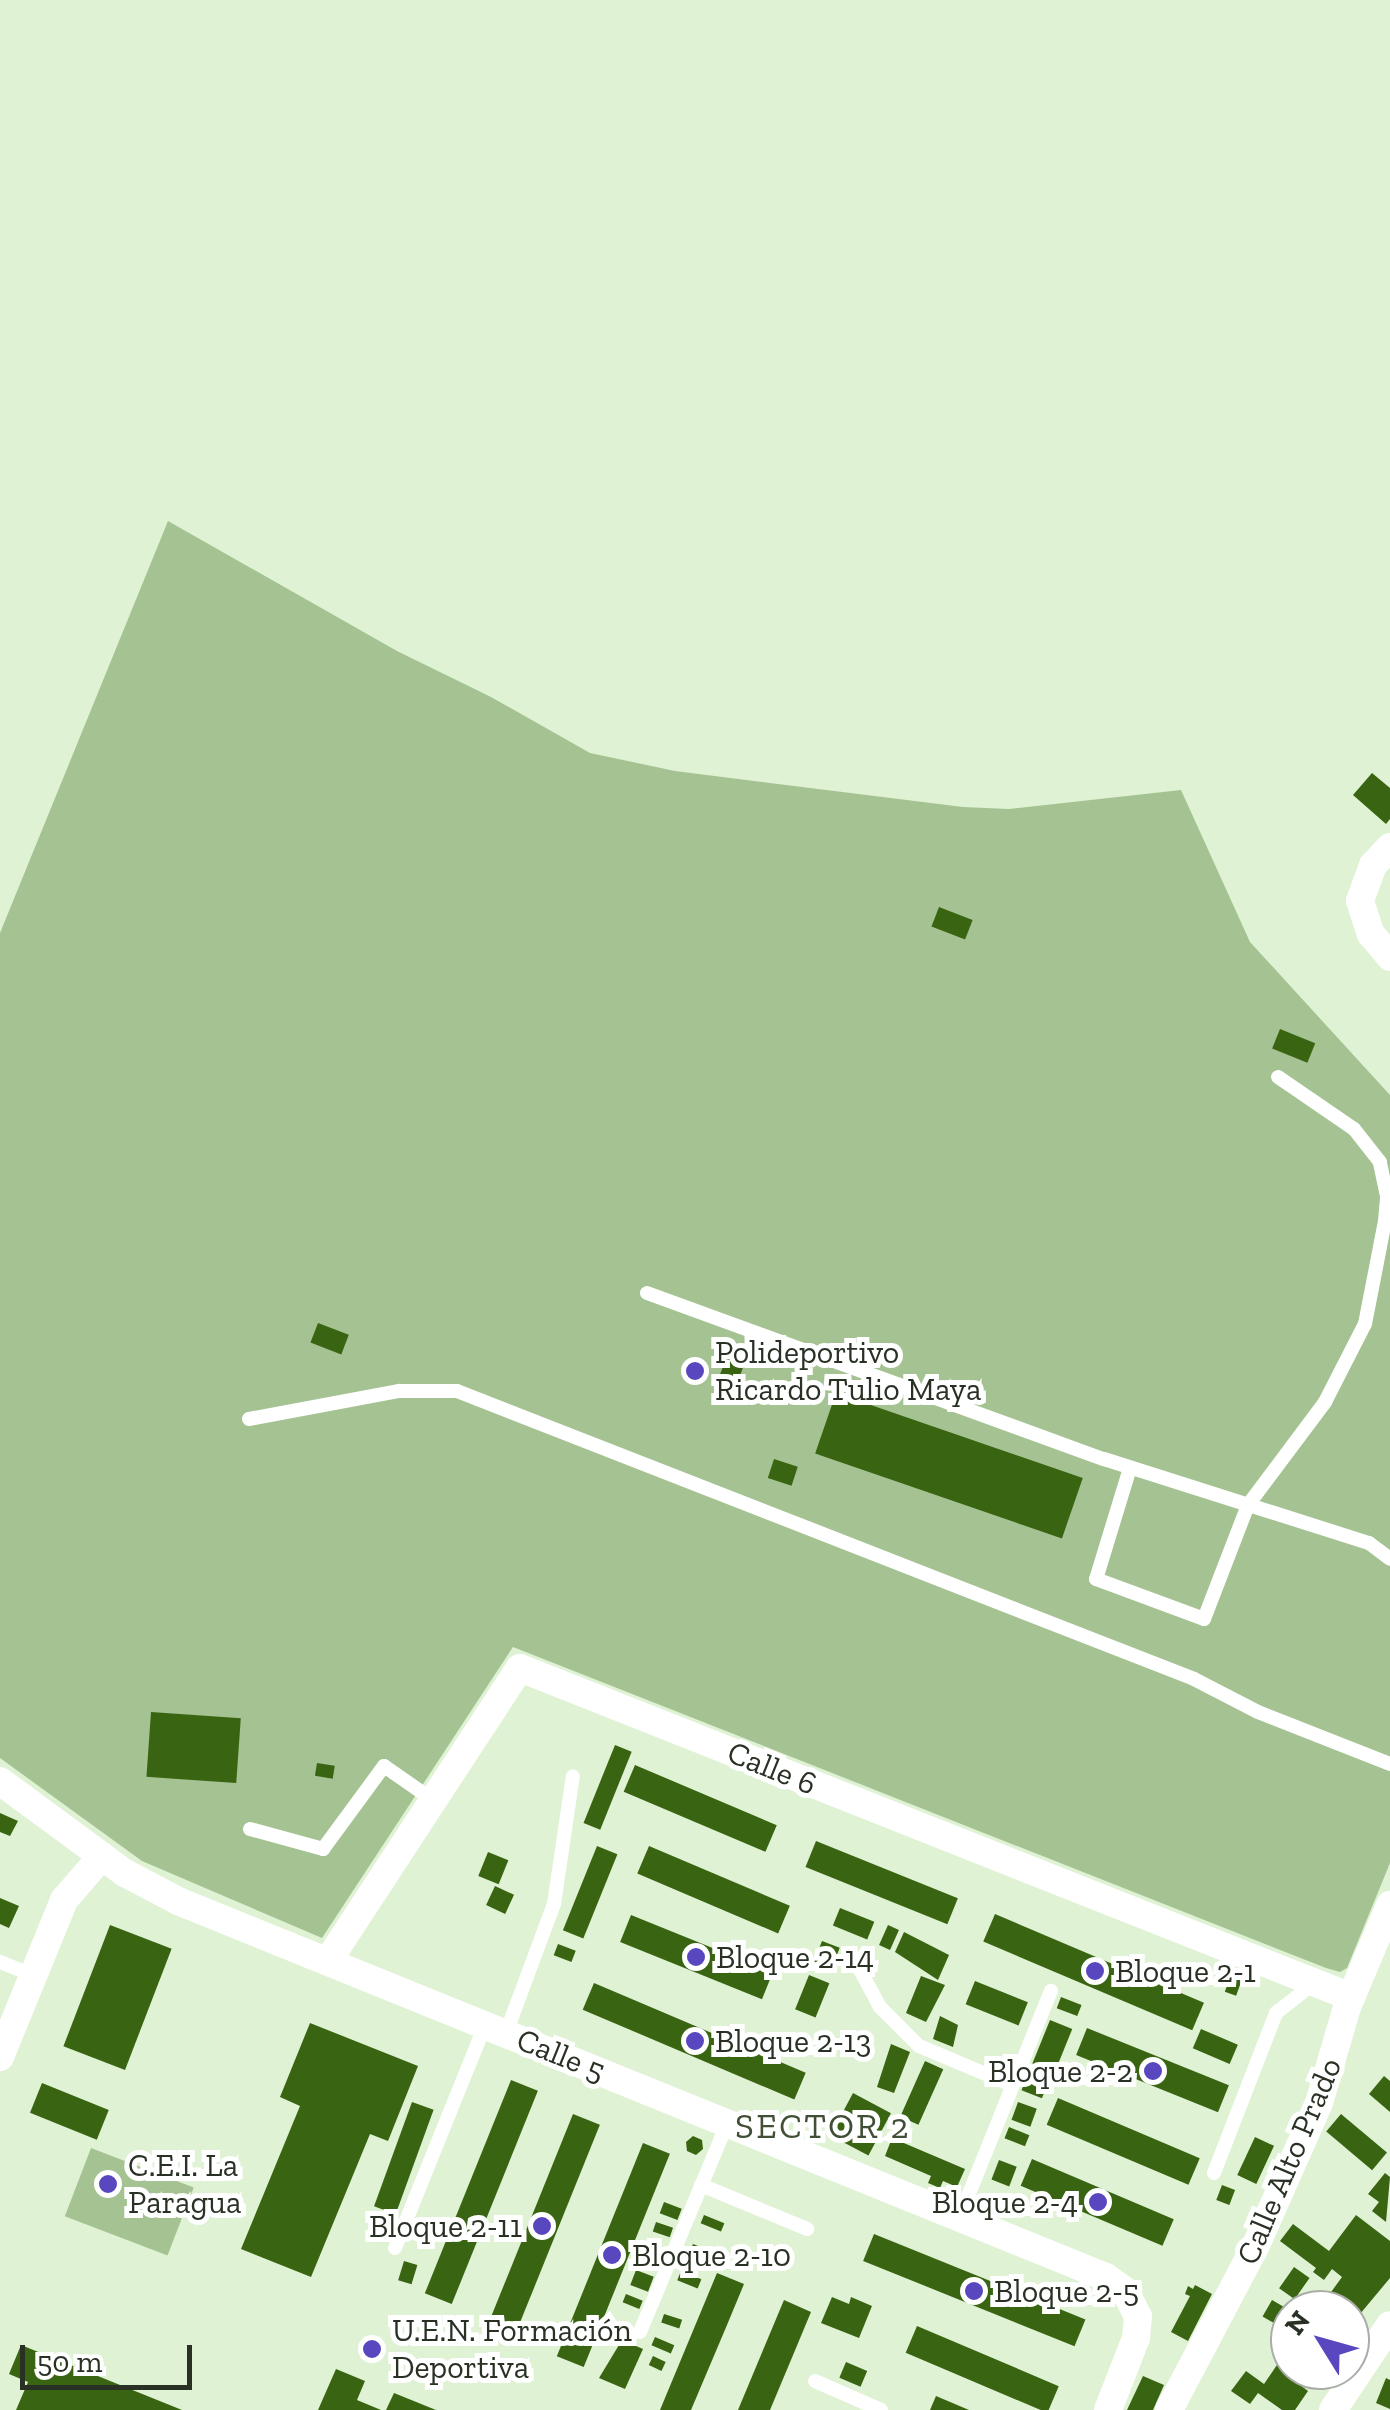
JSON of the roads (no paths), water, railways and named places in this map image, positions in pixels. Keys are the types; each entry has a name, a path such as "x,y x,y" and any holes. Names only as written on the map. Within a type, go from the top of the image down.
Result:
{"street":[{"path":"1390,847 1373,865 1360,901 1370,934 1390,957"},
{"name":"Calle 6","path":"328,1961 520,1668 1352,1997"},
{"name":"Calle 5","path":"0,1781 146,1887 1088,2268 1125,2291 1134,2304 1136,2338 1108,2410"},
{"path":"0,2057 64,1900 102,1856"},
{"name":"Calle Alto Prado","path":"1170,2410 1248,2262 1319,2103 1352,1997 1390,1904"},
{"path":"1333,2410 1390,2325"}],"lane":[{"path":"1130,1468 1096,1579 1204,1619 1248,1506 1325,1402 1365,1324 1385,1221 1384,1175 1374,1150 1354,1129 1278,1077"},
{"path":"648,1293 1130,1468 1369,1544 1390,1559"},
{"path":"249,1419 399,1391 457,1390 1194,1678 1280,1722 1390,1764"},
{"path":"250,1829 323,1849 384,1766 433,1800"},
{"path":"395,2248 554,1904 572,1776"},
{"path":"852,1955 880,2007 921,2048 1012,2086"},
{"path":"0,1962 33,1975"},
{"path":"1214,2173 1268,2029 1285,2003 1314,1983"},
{"path":"960,2216 1051,1990"},
{"path":"640,2332 728,2122"},
{"path":"701,2184 807,2230"},
{"path":"815,2381 881,2410"}],"place":[{"name":"Polideportivo Ricardo Tulio Maya","path":"695,1371"},
{"name":"Bloque 2-14","path":"696,1957"},
{"name":"Bloque 2-1","path":"1095,1971"},
{"name":"Bloque 2-13","path":"695,2041"},
{"name":"Bloque 2-2","path":"1153,2071"},
{"name":"C.E.I. La Paragua","path":"108,2184"},
{"name":"Bloque 2-4","path":"1098,2202"},
{"name":"Bloque 2-11","path":"542,2226"},
{"name":"Bloque 2-10","path":"612,2255"},
{"name":"Bloque 2-5","path":"974,2291"},
{"name":"U.E.N. Formación Deportiva","path":"372,2349"}],"district":[{"name":"SECTOR 2","path":"823,2126"}]}
